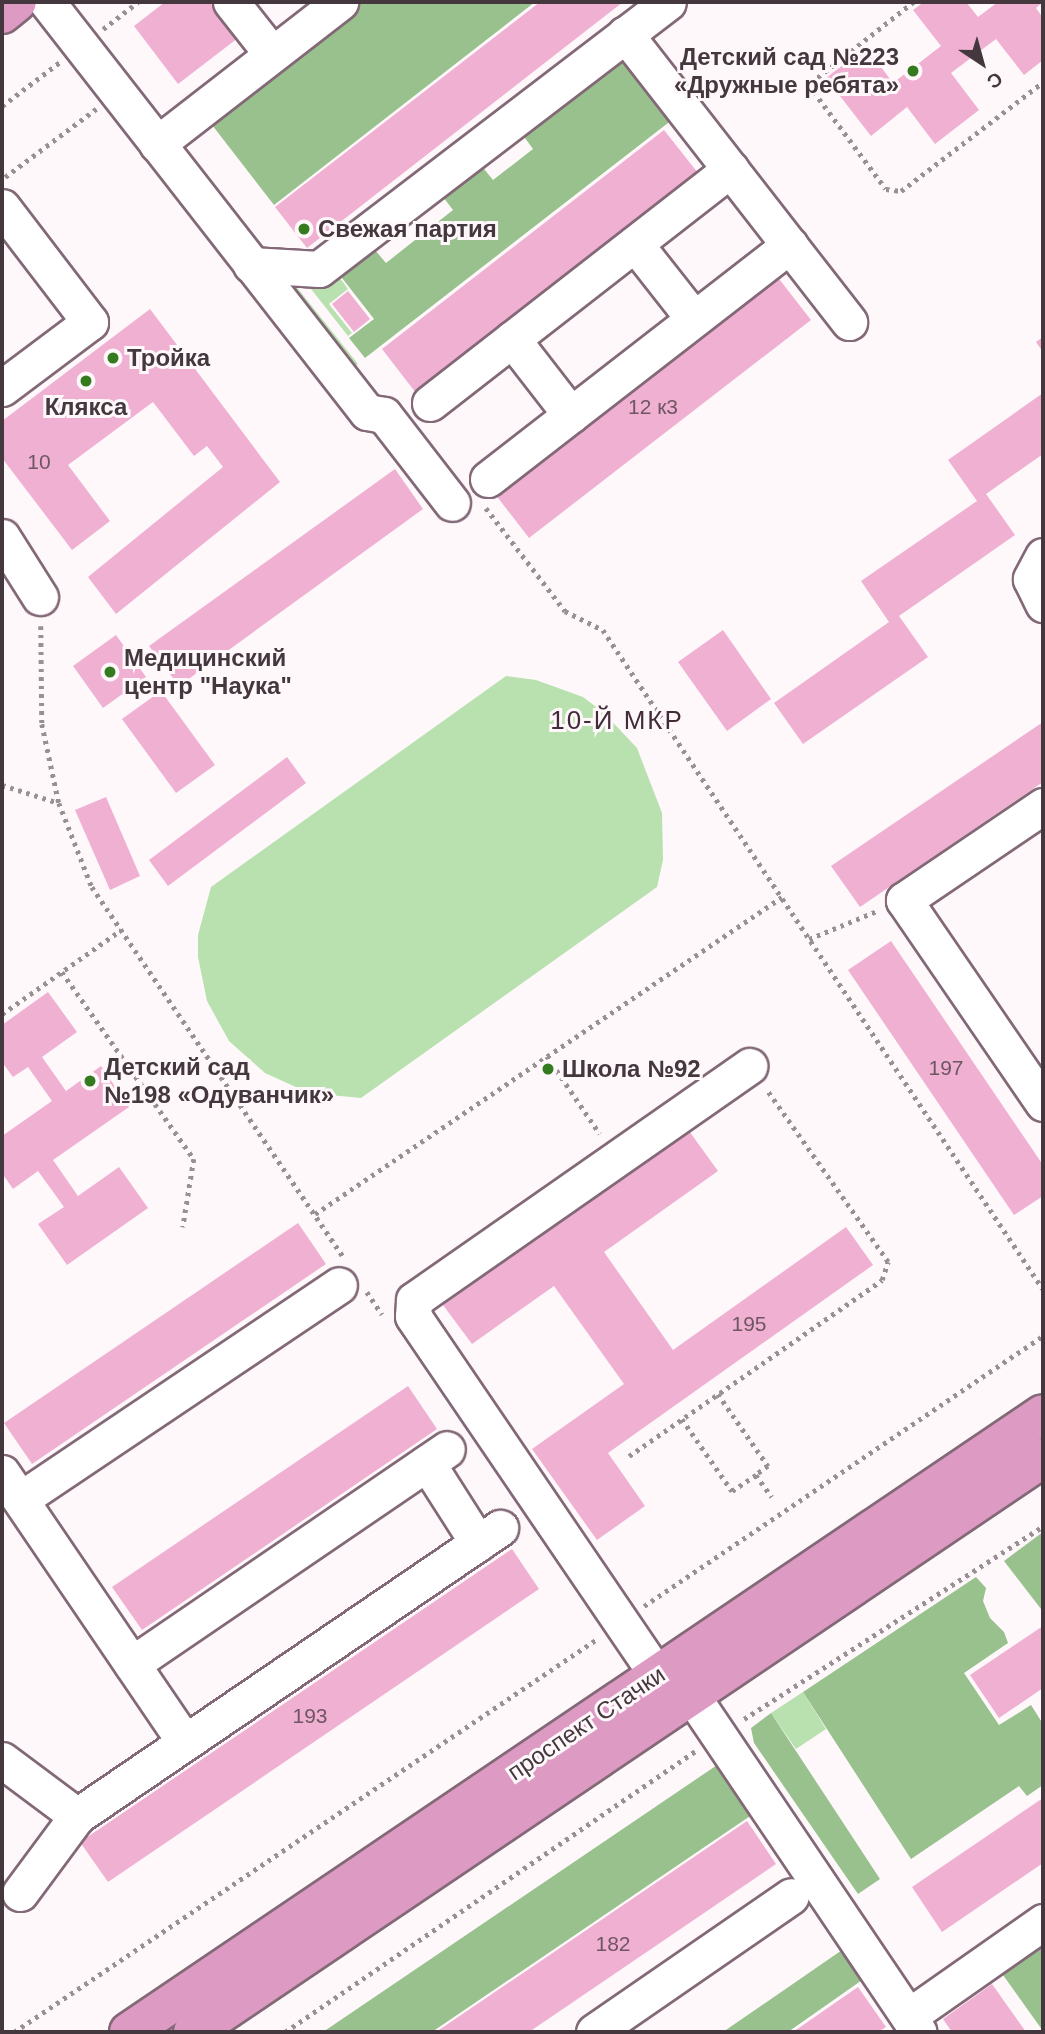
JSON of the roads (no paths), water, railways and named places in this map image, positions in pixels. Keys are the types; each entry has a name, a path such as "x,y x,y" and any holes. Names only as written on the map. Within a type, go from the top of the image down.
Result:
{"main road":[{"path":"2,14 17,2"},
{"name":"проспект Стачки","path":"129,2032 1043,1414"},
{"name":"проспект Стачки","path":"215,2026 692,1696 1043,1458"}],"lane":[{"path":"47,2 367,412 384,415 474,495 571,415 790,245"},
{"path":"231,2 272,54"},
{"path":"157,144 340,2"},
{"path":"251,265 319,269 668,2"},
{"path":"625,34 849,322"},
{"path":"430,403 731,169"},
{"path":"2,207 90,322 2,388"},
{"path":"635,244 694,320"},
{"path":"512,339 571,415"},
{"path":"2,537 40,597"},
{"path":"1043,556 1031,579 1043,604"},
{"path":"1043,806 904,900 1043,1103"},
{"path":"657,1675 606,1624 413,1316 414,1300 749,1066"},
{"path":"184,1741 11,1486 350,1278"},
{"path":"20,1893 77,1816 489,1535 437,1456 132,1664"},
{"path":"692,1696 914,2024 1043,1922"},
{"path":"2,1760 77,1816"},
{"path":"594,2032 791,1896"}],"place":[{"name":"Детский сад №223 «Дружные ребята»","path":"913,71"},
{"name":"Свежая партия","path":"304,229"},
{"name":"Тройка","path":"113,358"},
{"name":"Клякса","path":"86,381"},
{"name":"Медицинский центр \"Наука\"","path":"110,672"},
{"name":"Школа №92","path":"548,1069"},
{"name":"Детский сад №198 «Одуванчик»","path":"90,1081"}],"district":[{"name":"10-Й МКР","path":"617,721"}]}
